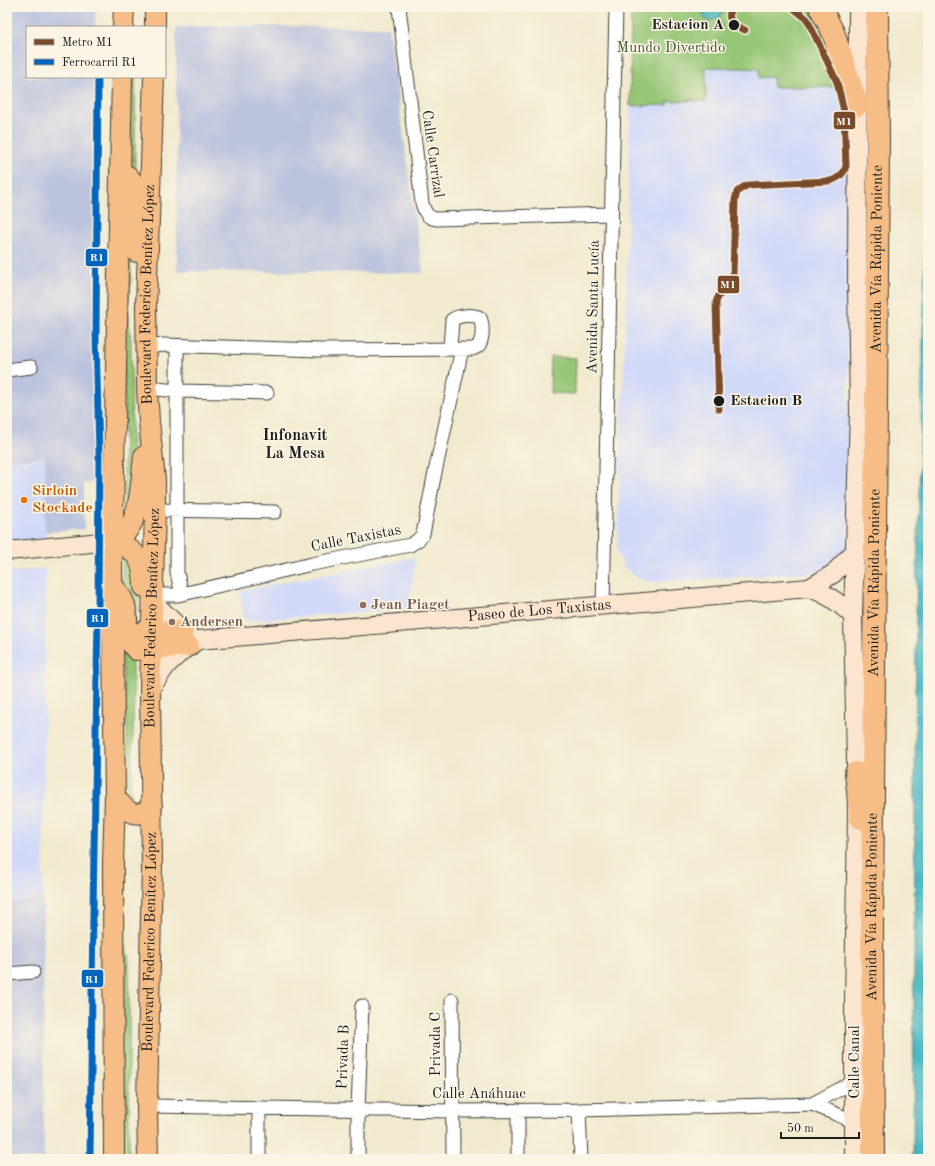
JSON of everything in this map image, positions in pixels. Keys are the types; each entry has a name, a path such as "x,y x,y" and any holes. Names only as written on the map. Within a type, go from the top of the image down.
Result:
{"highway":[{"path":"820,7 833,32 857,105"},
{"name":"Avenida Vía Rápida Poniente","path":"873,1159 872,929 878,248 877,7"},
{"path":"858,396 864,385 872,257 878,248"},
{"path":"856,774 872,929"},
{"path":"865,1159 867,1120 873,1104"}],"main road":[{"path":"123,26 124,7"},
{"path":"155,7 155,26"},
{"name":"Avenida Vía Rápida Poniente","path":"856,774 853,616 859,421 857,105 858,7"},
{"path":"114,1159 113,864 115,797 112,541 122,78"},
{"name":"Boulevard Federico Benítez López","path":"148,1159 147,1106 152,896 152,806 150,689 147,640 152,598 155,480 149,421 146,339 154,78"},
{"path":"120,176 128,176 134,185 136,264 146,339"},
{"path":"112,541 123,535 133,520 140,488 149,421"},
{"path":"7,551 112,541 124,544 136,554 140,561 144,579 147,640 143,714 151,739"},
{"name":"Paseo de Los Taxistas","path":"809,588 834,574 854,552"},
{"path":"112,585 122,597 126,610 127,630 131,644 136,650 147,640 190,639"},
{"name":"Paseo de Los Taxistas","path":"190,639 603,607 809,588 821,591 834,599 853,616"},
{"path":"152,598 190,639"},
{"path":"150,689 163,669 190,639"},
{"name":"Calle Canal","path":"854,1159 854,1000 857,848 856,774"},
{"path":"115,797 122,806 138,815 145,812 152,806"}],"street":[{"name":"Calle Carrizal","path":"399,7 422,203 429,218 611,214"},
{"name":"Avenida Santa Lucía","path":"603,607 616,7"},
{"path":"146,339 164,345 177,346 177,573 182,594"},
{"name":"Calle Taxistas","path":"152,598 182,594 305,566 410,545 418,540 423,534 456,349 319,350 177,346"},
{"path":"7,370 31,367"},
{"path":"147,388 267,393"},
{"path":"155,510 275,512"},
{"path":"7,974 33,972"},
{"name":"Privada C","path":"452,1000 453,1159"},
{"name":"Privada B","path":"358,1159 358,1110 362,1006"},
{"name":"Calle Anáhuac","path":"812,1104 855,1081"},
{"name":"Calle Anáhuac","path":"147,1106 452,1111 579,1110 812,1104 855,1122"},
{"path":"259,1108 259,1159"},
{"path":"518,1110 518,1159"},
{"path":"579,1110 581,1159"}],"shaded area":[{"path":"7,7 96,7 95,26 26,26 26,78 95,78 93,483 84,484 84,529 45,532 45,457 7,461"},
{"path":"631,7 842,84 847,112 849,544 845,556 820,572 649,582 637,578 625,568 617,553 626,307"},
{"path":"176,27 388,27 423,273 177,271"},
{"name":"Sirloin Stockade","path":"45,457 46,539 7,543 7,461"},
{"path":"416,557 408,608 244,621 240,591"},
{"path":"46,568 43,899 7,902 7,573"},
{"path":"43,899 44,1159 7,1159 7,902"}],"green space":[{"name":"Mundo Divertido","path":"631,7 811,7 831,52 840,87 773,87 773,77 759,78 759,69 706,67 706,101 668,101 668,105 630,106"},
{"path":"127,78 135,78 135,179 127,166"},
{"path":"130,238 131,283 128,305 131,343 132,459 130,485 124,519 124,289"},
{"path":"551,357 576,358 575,394 550,393"},
{"path":"123,552 140,578 134,640 122,585"},
{"path":"121,643 131,655 134,697 131,801 126,800 127,734"},
{"path":"121,870 124,874 122,940 128,955 129,965 129,1159 119,1159"}],"water":[{"path":"702,7 731,7 731,9 730,11 721,13 719,18 708,21 704,18"},
{"path":"928,7 928,1159 913,1159 916,614 925,256"}],"metro line":[{"name":"M1","path":"732,7 729,15 731,22 745,30"},
{"name":"M1","path":"719,409 716,303 717,299 733,277 735,200 737,192 748,185 830,181 840,176 846,166 844,111 837,82 807,19 792,7"}],"rail line":[{"name":"R1","path":"90,1159 98,615 99,453 96,337 98,78"}],"place":[{"name":"Estacion A","path":"734,25"},
{"name":"Estacion B","path":"719,401"},
{"name":"Sirloin Stockade","path":"24,500"},
{"name":"Jean Piaget","path":"363,605"},
{"name":"Andersen","path":"172,622"}],"district":[{"name":"Infonavit La Mesa","path":"295,445"}]}
